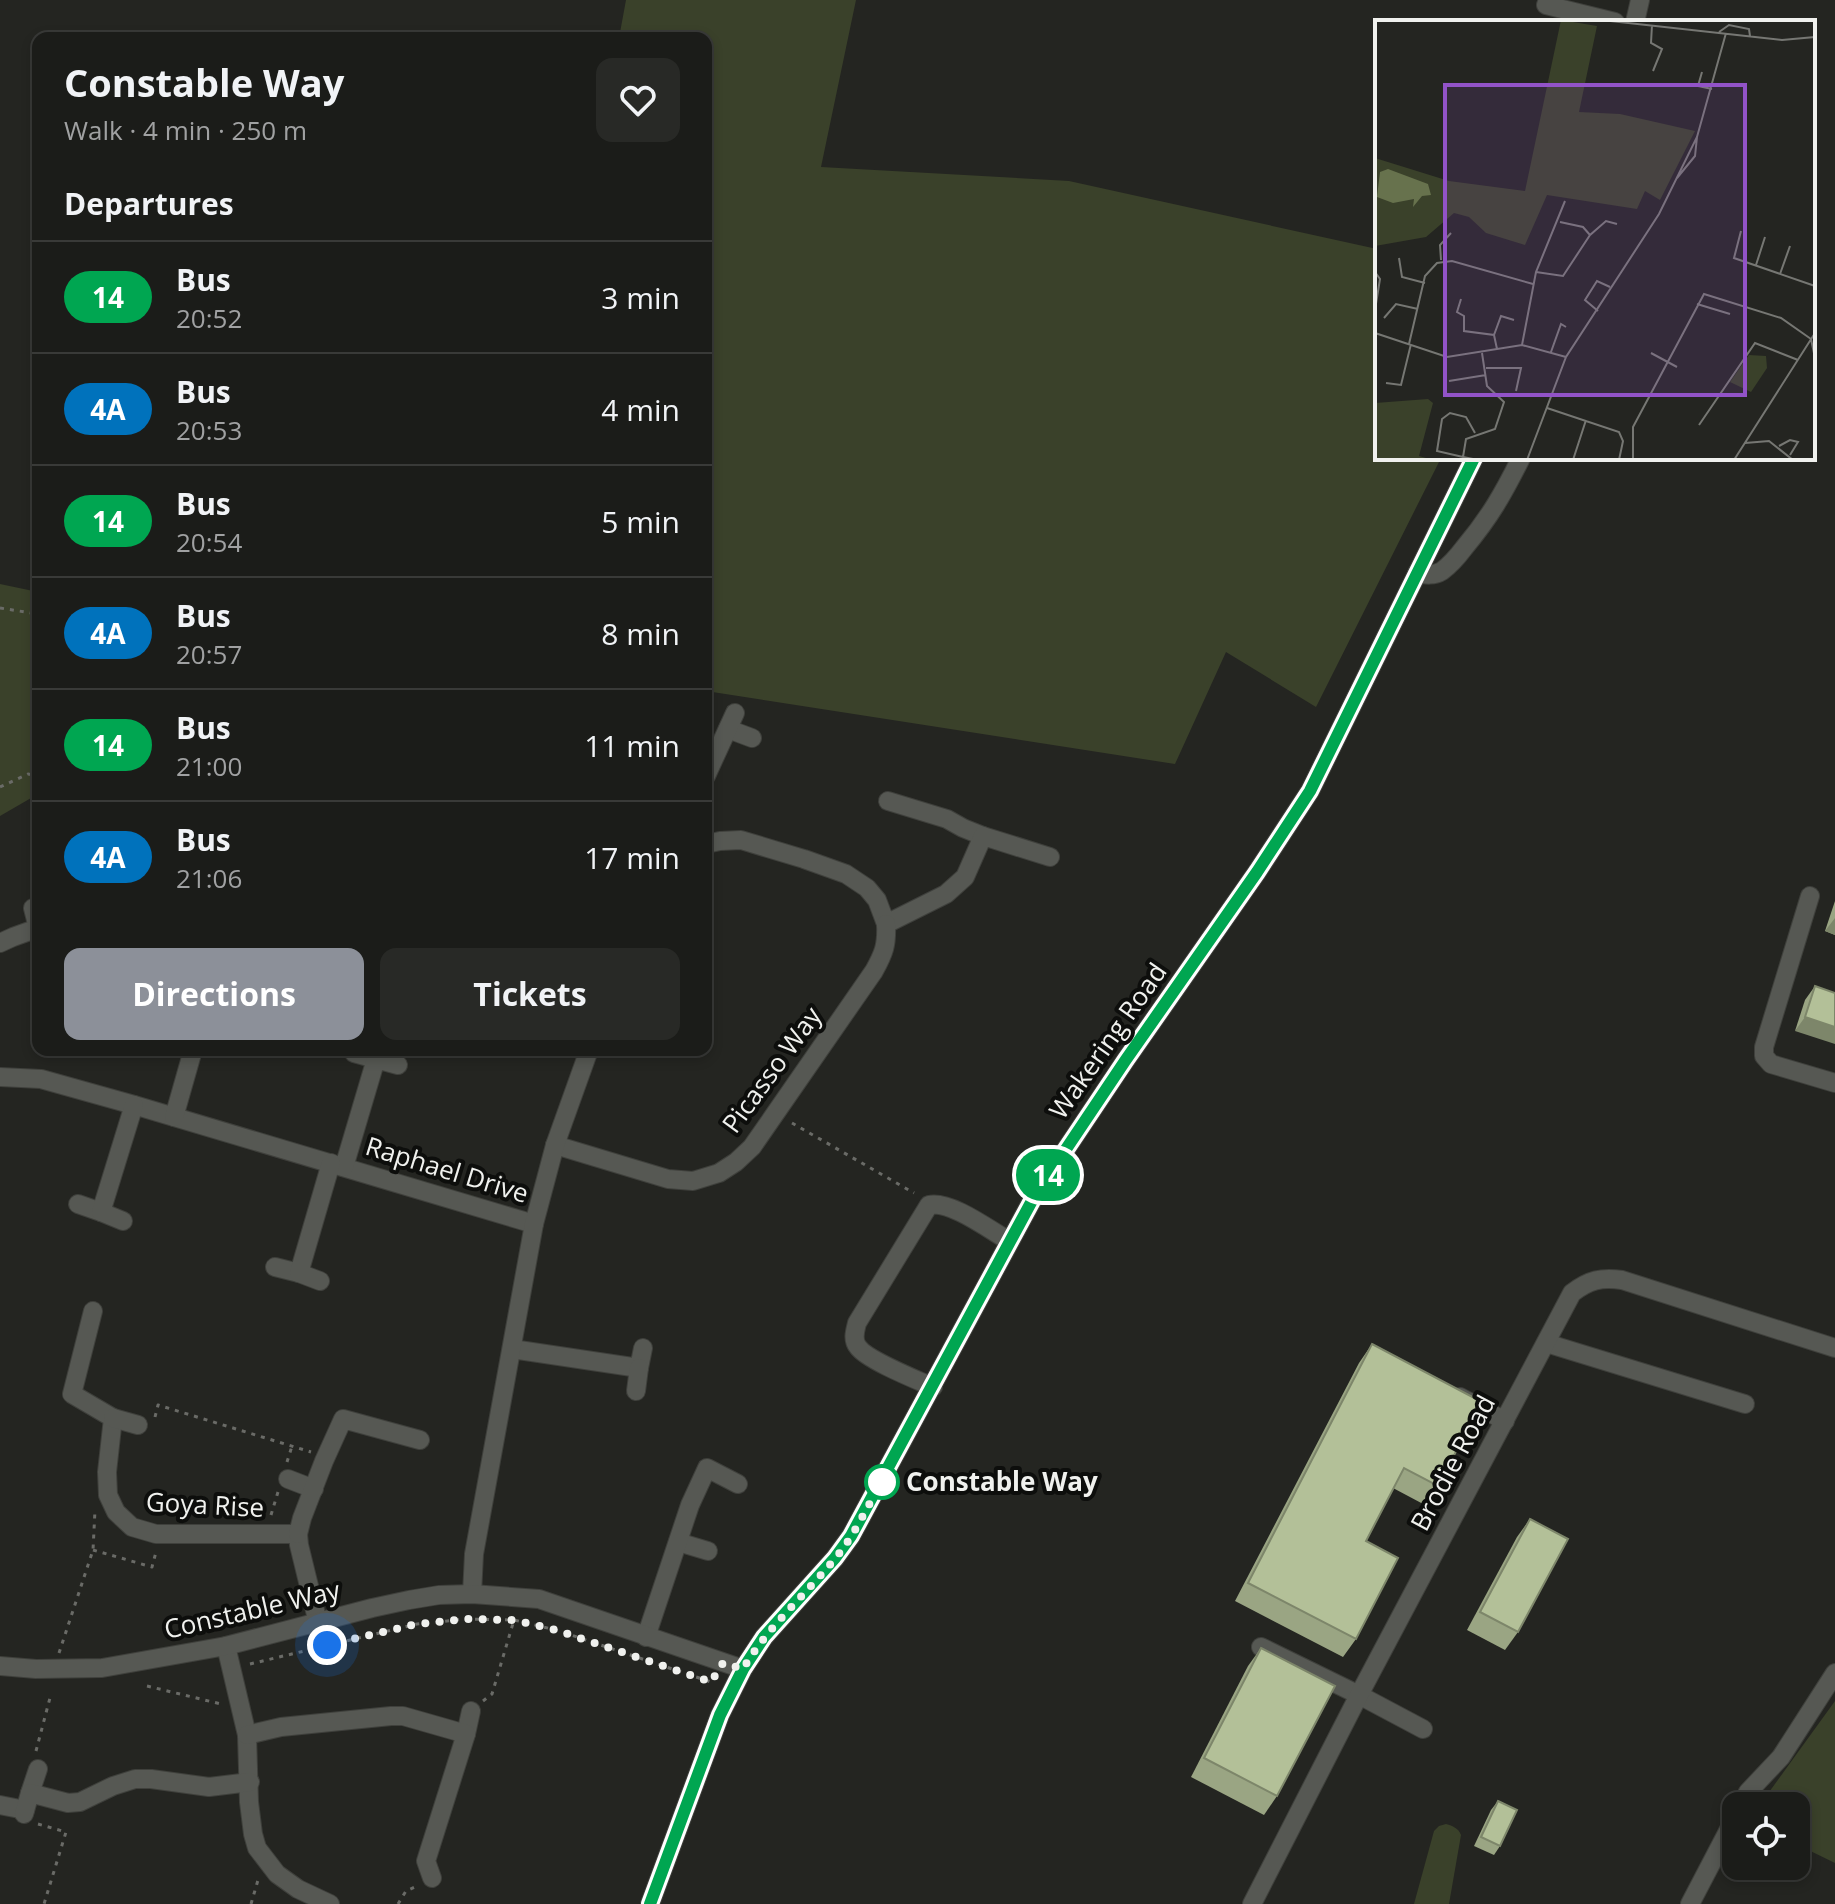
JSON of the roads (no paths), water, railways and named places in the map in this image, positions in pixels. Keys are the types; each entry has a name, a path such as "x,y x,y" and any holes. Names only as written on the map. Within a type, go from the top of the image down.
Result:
{"street":[{"path":"1548,0 1546,5 1607,20"},
{"path":"1635,20 1640,0"},
{"name":"Wakering Road","path":"650,1904 720,1715 743,1669 764,1637 851,1536 1034,1197 1310,791 1473,460"},
{"path":"1417,573 1428,575 1441,571 1460,553 1497,506 1520,460"},
{"path":"712,763 732,721 752,738"},
{"path":"888,801 1050,857"},
{"path":"712,843 741,840 846,874 867,888 877,900 886,924 946,894 965,877 983,836"},
{"path":"1810,896 1764,1047 1764,1056 1771,1064 1835,1083"},
{"name":"Picasso Way","path":"555,1145 668,1179 693,1181 719,1173 736,1162 752,1147 874,971 884,952 886,924"},
{"path":"0,943 32,931"},
{"path":"174,1117 191,1056"},
{"path":"365,1056 398,1065"},
{"path":"472,1594 474,1554 534,1224 555,1145 587,1056"},
{"name":"Raphael Drive","path":"299,1273 376,1059"},
{"name":"Raphael Drive","path":"0,1077 41,1079 534,1224"},
{"path":"101,1212 134,1105"},
{"path":"933,1387 861,1351 854,1337 857,1323 929,1205 940,1203 1009,1241"},
{"path":"78,1204 123,1221"},
{"path":"275,1267 320,1281"},
{"name":"Brodie Road","path":"1252,1904 1572,1293 1593,1279 1622,1280 1835,1348"},
{"path":"93,1311 72,1394 106,1414 138,1425"},
{"path":"1546,1343 1745,1404"},
{"path":"636,1391 643,1348"},
{"path":"512,1349 639,1368"},
{"path":"1449,1391 1505,1421"},
{"name":"Goya Rise","path":"106,1414 108,1495 116,1512 132,1527 162,1534 298,1534"},
{"name":"Goya Rise","path":"318,1623 298,1534 343,1419 420,1440"},
{"path":"646,1637 690,1505 707,1468 738,1484"},
{"name":"Goya Rise","path":"288,1479 314,1489"},
{"path":"678,1542 708,1551"},
{"name":"Constable Way","path":"0,1666 102,1668 226,1646 409,1600 472,1594 539,1599 743,1669"},
{"path":"226,1646 247,1735 251,1817 257,1848 277,1874 298,1889 330,1904"},
{"path":"1261,1647 1423,1729"},
{"path":"1748,1792 1781,1757 1835,1673"},
{"path":"432,1878 426,1861 471,1711"},
{"path":"247,1735 281,1727 391,1716 403,1716 466,1734"},
{"path":"26,1806 38,1769"},
{"path":"0,1805 80,1802 135,1779 209,1787 250,1782"},
{"path":"1690,1904 1722,1843"}],"place":[{"name":"Constable Way","path":"882,1482"}]}
